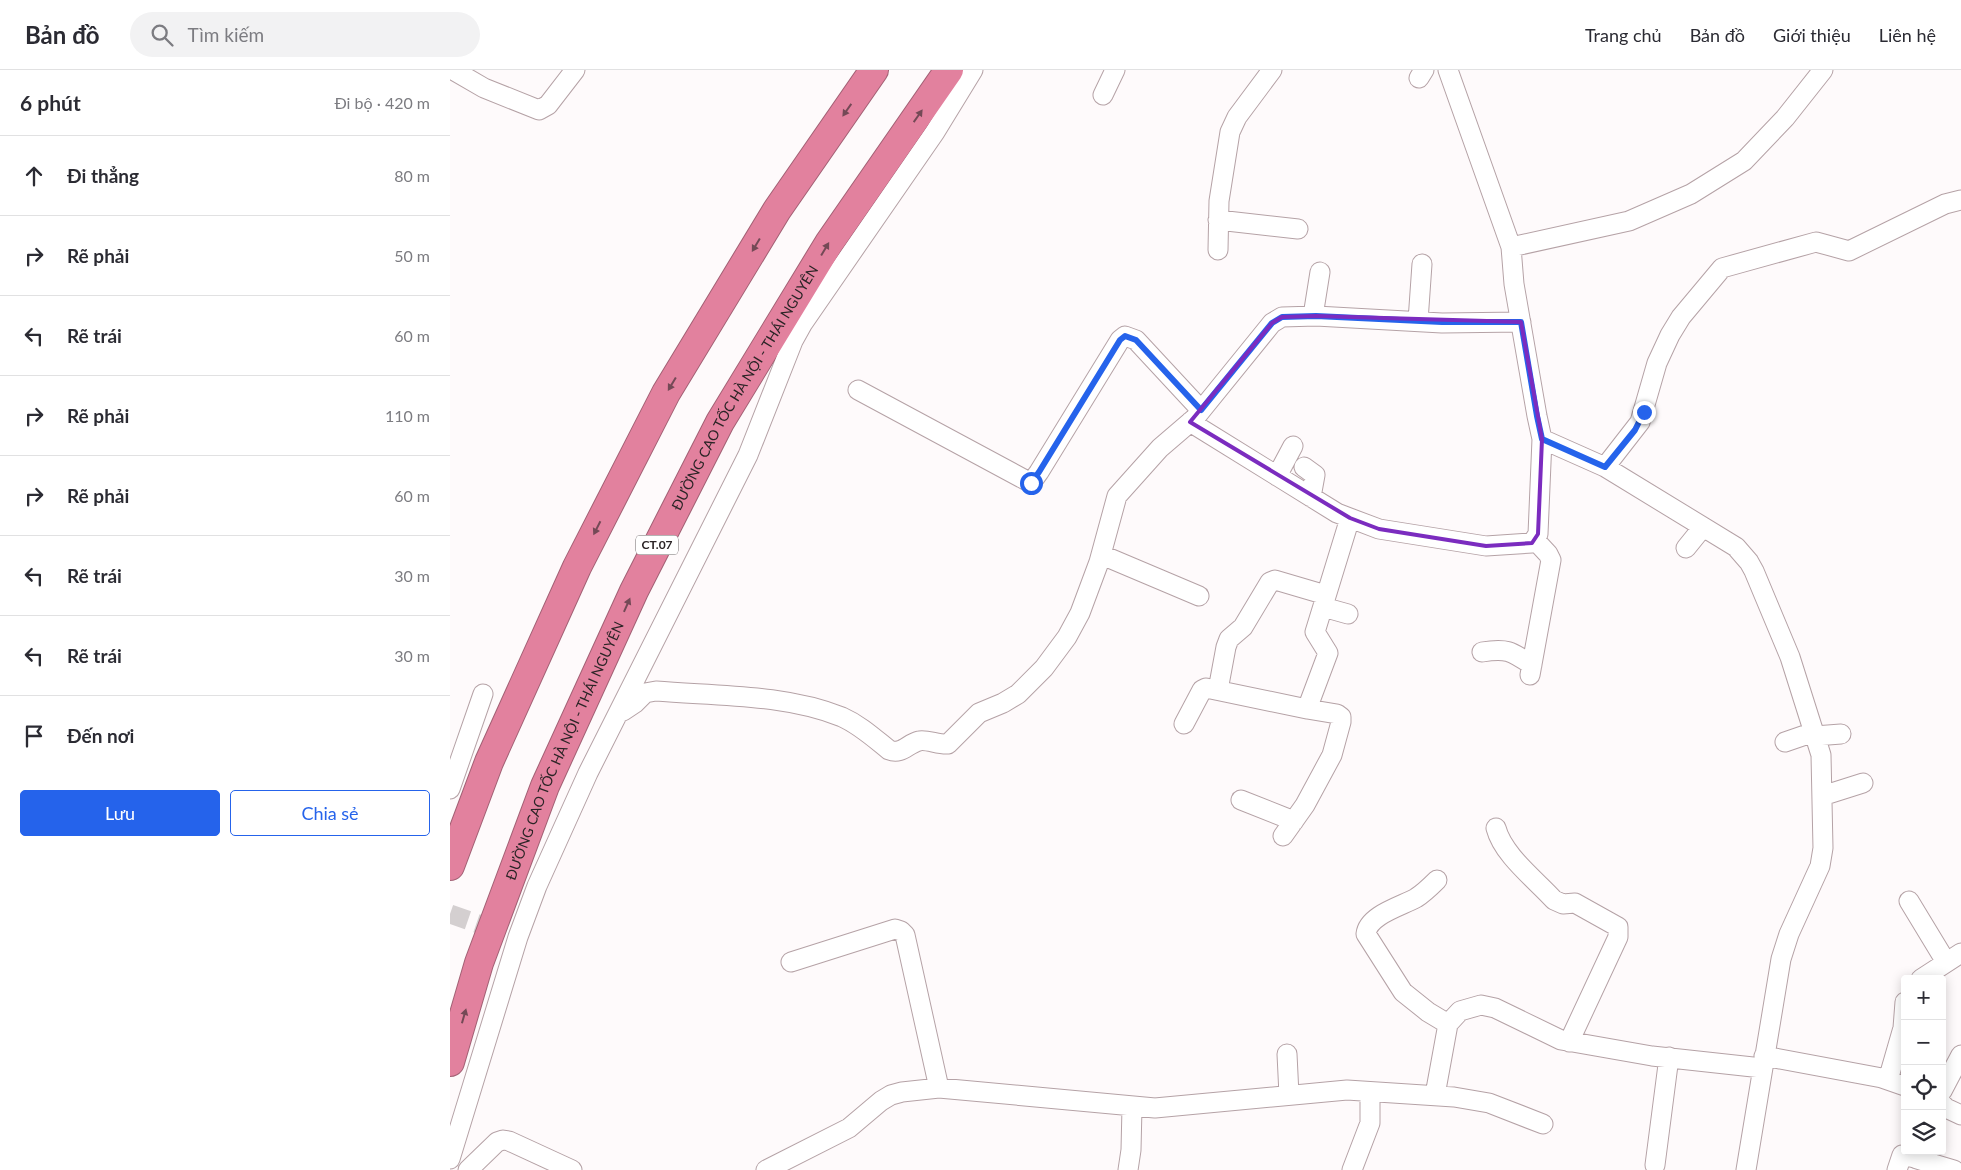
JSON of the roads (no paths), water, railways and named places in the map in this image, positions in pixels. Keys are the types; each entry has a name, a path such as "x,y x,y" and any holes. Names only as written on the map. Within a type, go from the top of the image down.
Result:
{"highway":[{"path":"450,866 489,762 577,567 666,393 777,210 874,70"},
{"name":"ĐƯỜNG CAO TỐC HÀ NỘI - THÁI NGUYÊN","path":"450,1062 479,963 545,786 634,591 720,422 828,243 950,70"}],"street":[{"path":"453,70 484,88 539,110 548,105 575,70"},
{"path":"450,1159 510,935 537,886 588,773 748,455 793,341 803,322 935,132 973,70"},
{"path":"1103,95 1115,70"},
{"path":"1218,250 1218,201 1230,132 1238,117 1272,70"},
{"path":"858,390 1031,483 1120,340 1125,336 1136,340 1195,416 1277,476 1350,518 1379,529 1486,546 1532,543 1538,534 1542,439 1521,322 1511,247 1448,70"},
{"path":"1511,247 1629,222 1691,194 1744,161 1785,118 1823,70"},
{"path":"1605,467 1640,422 1657,363 1670,335 1681,317 1722,268 1816,242 1849,251 1945,204 1961,200"},
{"path":"1218,220 1298,229"},
{"path":"1418,321 1422,264"},
{"path":"1313,316 1320,272"},
{"path":"619,712 635,703 645,693 656,691 780,700 842,717 894,752 901,751 919,741 951,743 971,719 979,713 1003,703 1018,694 1044,668 1067,637 1080,613 1102,555 1117,496 1160,448 1195,416 1272,323 1282,317 1313,316 1418,321 1521,322"},
{"path":"1542,439 1605,467 1736,547 1749,562 1790,657 1821,755 1823,848 1820,866 1789,934 1781,959 1746,1170"},
{"path":"1277,476 1293,446"},
{"path":"1304,467 1315,475 1311,497"},
{"path":"1307,709 1328,654 1315,632 1350,518"},
{"path":"1686,548 1702,526"},
{"path":"1482,652 1506,650 1515,654 1531,670 1551,560 1535,540"},
{"path":"1102,555 1199,596"},
{"path":"1218,690 1229,639 1243,626 1270,582 1275,580 1325,601 1348,614"},
{"path":"1184,724 1202,690 1206,688 1337,714 1341,717 1332,755 1305,805 1283,836"},
{"path":"450,789 483,694"},
{"path":"1785,742 1815,734 1841,734"},
{"path":"1822,796 1863,783"},
{"path":"1241,800 1294,821"},
{"path":"1496,828 1499,840 1507,851 1554,900 1563,904 1575,903 1618,927 1618,937 1569,1042"},
{"path":"1437,880 1424,893 1376,920 1367,929 1366,934 1404,992 1428,1012 1448,1024"},
{"path":"1909,901 1954,958 1927,975"},
{"path":"791,962 895,929 901,931 905,935 939,1088"},
{"path":"1434,1095 1448,1024 1460,1011 1481,1004 1495,1008 1548,1035 1569,1042 1669,1057 1763,1062 1896,1083 1904,1020"},
{"path":"1287,1054 1288,1095"},
{"path":"1946,1083 1961,1055"},
{"path":"1655,1165 1669,1057"},
{"path":"766,1170 849,1128 891,1095 939,1088 1132,1107 1175,1108 1339,1090 1434,1095 1489,1104 1543,1124"},
{"path":"1352,1170 1370,1123 1370,1092"},
{"path":"1128,1170 1131,1150 1132,1107"},
{"path":"1946,1108 1961,1116"},
{"path":"468,1170 497,1142 502,1140 509,1141 572,1170"},
{"path":"1896,1170 1902,1155"},
{"path":"1915,1155 1954,1170"}],"tunnel":[{"path":"450,914 502,932"}]}
